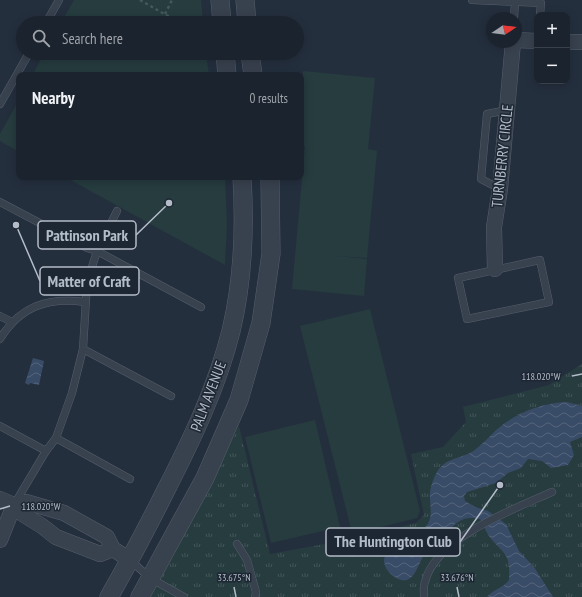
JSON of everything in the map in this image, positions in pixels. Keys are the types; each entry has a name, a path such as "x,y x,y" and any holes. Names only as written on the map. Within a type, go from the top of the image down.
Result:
{"street":[{"path":"220,0 221,16"},
{"path":"245,0 246,16"},
{"path":"522,40 534,41"},
{"path":"570,42 582,42"},
{"name":"TURNBERRY CIRCLE","path":"496,269 494,227 500,189 512,48"},
{"path":"226,60 227,72"},
{"path":"251,60 253,72"},
{"name":"PALM AVENUE","path":"109,597 130,560 192,439 214,386 232,330 242,259 242,180"},
{"name":"PALM AVENUE","path":"140,597 205,478 239,400 261,323 270,254 270,180"},
{"path":"7,502 26,502 64,513 107,537 113,549 130,560"},
{"path":"7,502 20,513 42,526 52,535 100,554 113,549"},
{"path":"0,540 7,502"},
{"path":"52,535 64,513"}],"lane":[{"path":"50,16 59,0"},
{"path":"472,0 541,3 540,12"},
{"path":"514,12 515,2"},
{"path":"18,72 25,60"},
{"path":"0,104 16,76"},
{"path":"500,189 481,179 487,114 507,110"},
{"path":"0,202 86,248 97,251 200,307"},
{"path":"7,502 56,438 72,393 83,349 87,283 97,251 117,211"},
{"path":"540,260 549,302 467,319 458,278 496,269 540,260"},
{"path":"0,339 12,322 30,309 43,304 68,300 85,302"},
{"path":"0,316 12,322"},
{"path":"83,349 171,396"},
{"path":"0,426 46,451"},
{"path":"56,438 130,479"},
{"path":"424,597 425,582 434,563 462,535 552,492"},
{"path":"237,544 247,560 256,592 255,597"},
{"path":"130,560 150,578 184,597"}],"path":[{"path":"140,0 168,16"},
{"path":"165,14 172,0"}],"green space":[{"path":"74,0 201,0 202,16 65,16"},
{"path":"41,60 207,60 209,72 34,72"},
{"path":"303,72 375,78 368,149 377,151 367,258 336,256 367,259 364,296 292,289 302,180 304,180 305,146"},
{"path":"16,105 16,150 0,141 0,134"},
{"path":"70,180 225,180 227,224 225,265"},
{"path":"370,309 420,511 417,518 357,533 351,529 300,326"},
{"path":"582,364 582,597 151,597 239,426 270,554 352,539 416,523 424,515 411,454 443,447 466,422 463,407 549,385"},
{"path":"315,420 340,527 271,543 245,437"}],"water":[{"path":"33,358 44,361 39,385 30,383 29,385 25,383"},
{"path":"567,402 582,406 582,437 570,442 574,455 568,465 551,468 542,461 528,459 521,468 508,473 496,483 467,492 464,496 465,501 475,507 488,511 506,524 519,551 534,567 553,597 487,597 509,580 509,566 505,554 489,536 480,519 475,518 462,520 455,524 445,540 427,551 411,578 400,580 389,572 385,566 384,560 386,553 396,543 422,530 429,522 431,515 431,488 437,472 443,464 474,451 495,431 520,414 548,404"}],"place":[{"name":"Pattinson Park","path":"169,203"},
{"name":"Matter of Craft","path":"16,225"},
{"name":"The Huntington Club","path":"500,485"}]}
